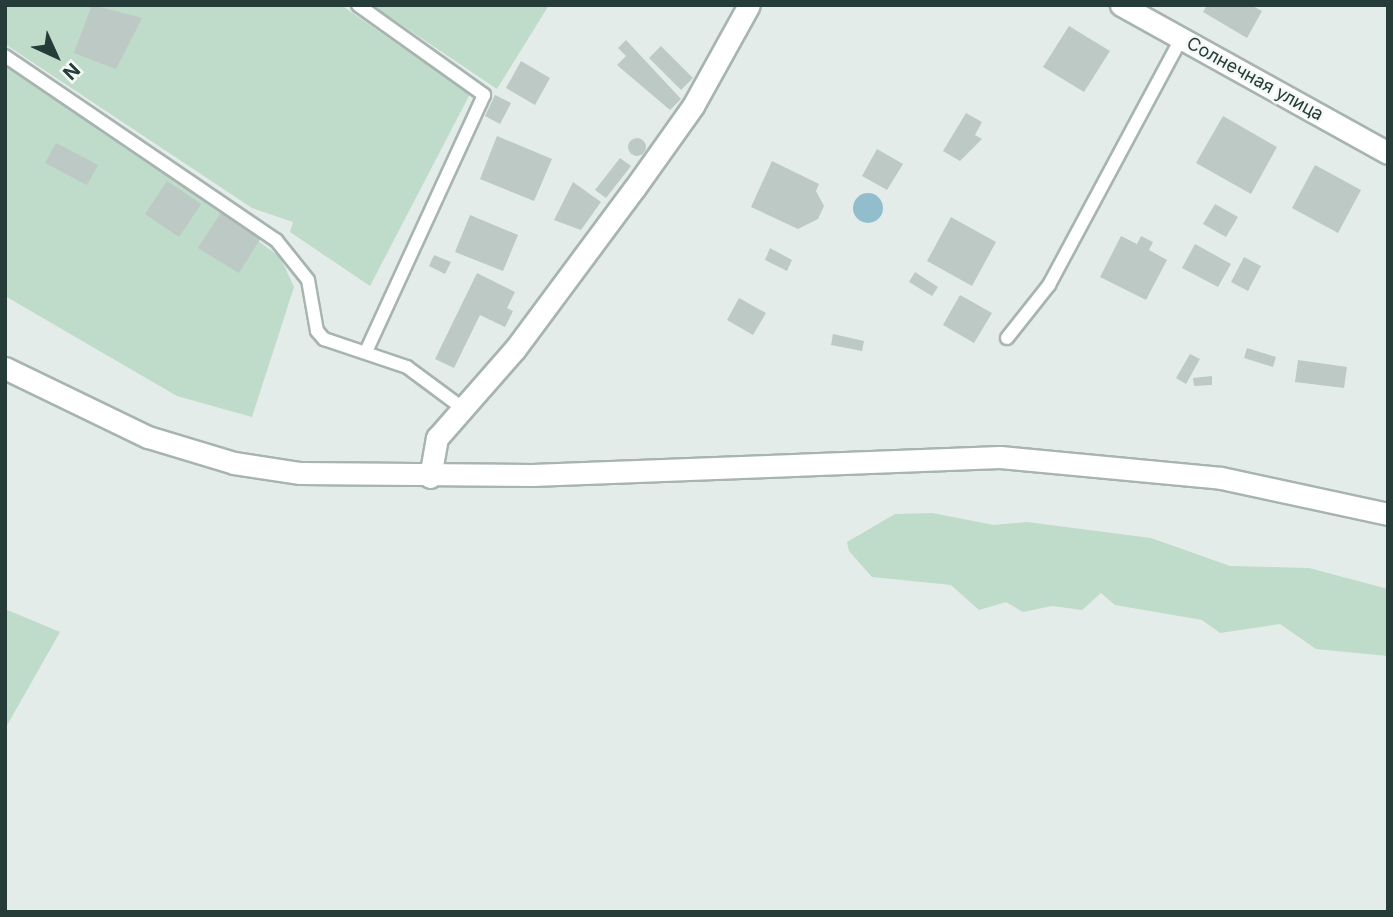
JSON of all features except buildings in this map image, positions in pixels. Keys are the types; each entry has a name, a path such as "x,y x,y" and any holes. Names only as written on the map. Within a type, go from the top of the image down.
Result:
{"main road":[{"path":"430,477 438,438 461,407 515,349 686,117 749,5"},
{"name":"Солнечная улица","path":"1121,5 1388,153"},
{"path":"5,368 148,437 222,460 300,473 430,477 1000,457 1221,478 1388,514"}],"lane":[{"path":"358,5 484,95 367,349"},
{"path":"1007,338 1049,285 1181,39"},
{"path":"5,56 250,218 295,260 307,280 317,331 337,344 367,349 407,367 461,407"}],"green space":[{"path":"5,5 341,5 470,94 370,286 290,232 293,222 252,208 5,44"},
{"path":"372,5 549,5 497,89"},
{"path":"5,64 118,138 280,257 294,287 252,417 177,396 5,296"},
{"path":"932,513 994,525 1027,522 1151,538 1230,566 1309,568 1388,589 1388,656 1316,649 1280,624 1220,633 1202,620 1115,605 1101,593 1082,610 1052,606 1023,612 1006,602 979,610 951,585 872,577 849,551 847,542 895,514"},
{"path":"5,609 60,632 5,729"}],"water":[{"path":"868,193 879,197 883,208 879,219 868,223 857,219 853,208 857,197"}]}
